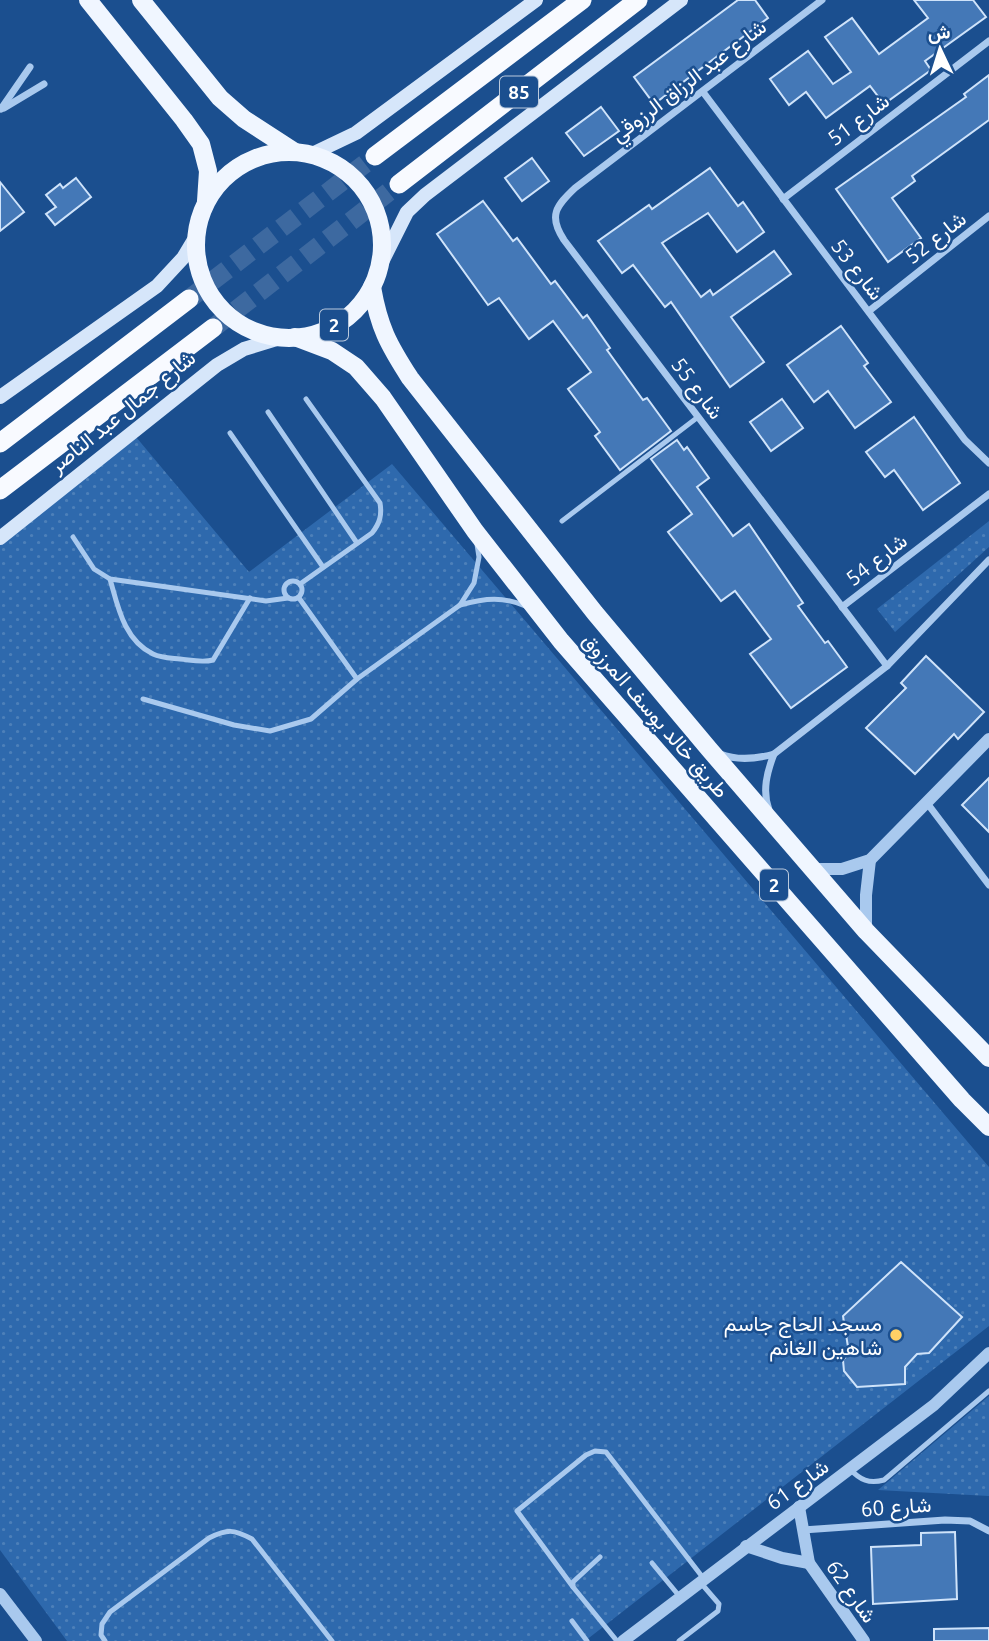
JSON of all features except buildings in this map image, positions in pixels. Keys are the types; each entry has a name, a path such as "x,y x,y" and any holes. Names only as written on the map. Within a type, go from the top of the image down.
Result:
{"highway":[{"name":"85","path":"375,156 582,0"},
{"name":"85","path":"399,184 638,0"},
{"path":"0,443 189,299"},
{"name":"شارع جمال عبد الناصر","path":"0,490 213,328"}],"main road":[{"name":"2","path":"88,0 201,144 208,171 206,202"},
{"name":"2","path":"141,0 220,98 244,119 303,153 339,166 361,186 376,211 382,239 379,268 372,287 358,306 340,322 318,333 289,337 250,330 223,311 204,284 195,252 199,219 206,202 221,180 243,164 268,154 303,153"},
{"path":"303,153 356,133 536,0"},
{"path":"379,268 407,212 425,195 681,0"},
{"path":"0,397 157,286 183,258 195,238"},
{"name":"طريق خالد يوسف المرزوق","path":"372,287 377,318 410,378 595,613 866,931 989,1058"},
{"name":"طريق خالد يوسف المرزوق","path":"289,337 332,351 356,368 383,398 475,531 538,612 962,1100 989,1127"},
{"name":"شارع جمال عبد الناصر","path":"0,538 217,365 244,349 289,337"}],"street":[{"name":"شارع عبد الرزاق الرزوقي","path":"575,188 822,0"},
{"name":"شارع 51","path":"783,199 989,41"},
{"path":"1,110 30,67"},
{"path":"1,110 44,84"},
{"name":"شارع 53","path":"703,92 965,440 989,463"},
{"name":"شارع 55","path":"575,188 558,203 555,224 559,233 842,607"},
{"name":"شارع 52","path":"869,311 989,216"},
{"name":"شارع 54","path":"887,666 842,607 989,494"},
{"path":"709,749 724,756 741,759 774,754 887,666 989,560"},
{"path":"813,869 842,869 870,860 989,739"},
{"path":"774,754 765,788 767,806 774,823"},
{"path":"927,803 989,885"},
{"path":"866,931 870,860"},
{"name":"شارع 61","path":"632,1638 701,1580 943,1398 989,1353"},
{"name":"شارع 62","path":"799,1507 809,1563 864,1641"},
{"name":"شارع 60","path":"803,1530 945,1520 970,1521 989,1531"},
{"name":"شارع 62","path":"746,1546 782,1558 809,1563"},
{"path":"0,1594 36,1641"}],"lane":[{"path":"300,584 377,526 381,511 380,503 306,399"},
{"path":"268,412 357,543"},
{"path":"562,521 698,417"},
{"path":"230,432 323,567"},
{"path":"460,605 474,583 480,557 475,531"},
{"path":"73,537 94,569 110,579 271,601 299,598"},
{"path":"110,579 120,615 128,631 149,652 162,657 204,662 213,660 250,598"},
{"path":"288,598 284,592 286,584 293,581 300,584 303,591 299,598"},
{"path":"299,598 357,679"},
{"path":"143,699 234,725 270,731 311,719 357,679 460,605 486,598 513,600 538,612"},
{"path":"850,1469 860,1479 874,1482 884,1480 989,1391"},
{"path":"617,1641 517,1511 586,1455 595,1451 606,1452 719,1605 718,1611 679,1641"},
{"path":"105,1641 101,1635 102,1624 110,1612 209,1538 225,1530 241,1533 252,1539 332,1641"},
{"path":"573,1587 576,1577 600,1557"},
{"path":"652,1563 680,1597"},
{"path":"572,1621 587,1641"}],"shaded area":[{"path":"131,431 249,572 392,464 989,1167 989,1326 585,1641 67,1641 0,1550 0,529"},
{"path":"989,521 989,547 895,632 877,609"},
{"path":"989,1396 989,1496 878,1490"}],"tunnel":[{"path":"189,299 375,156"},
{"path":"213,328 399,184"}],"place":[{"name":"مسجد الحاج جاسم شاهين الغانم","path":"896,1335"}]}
